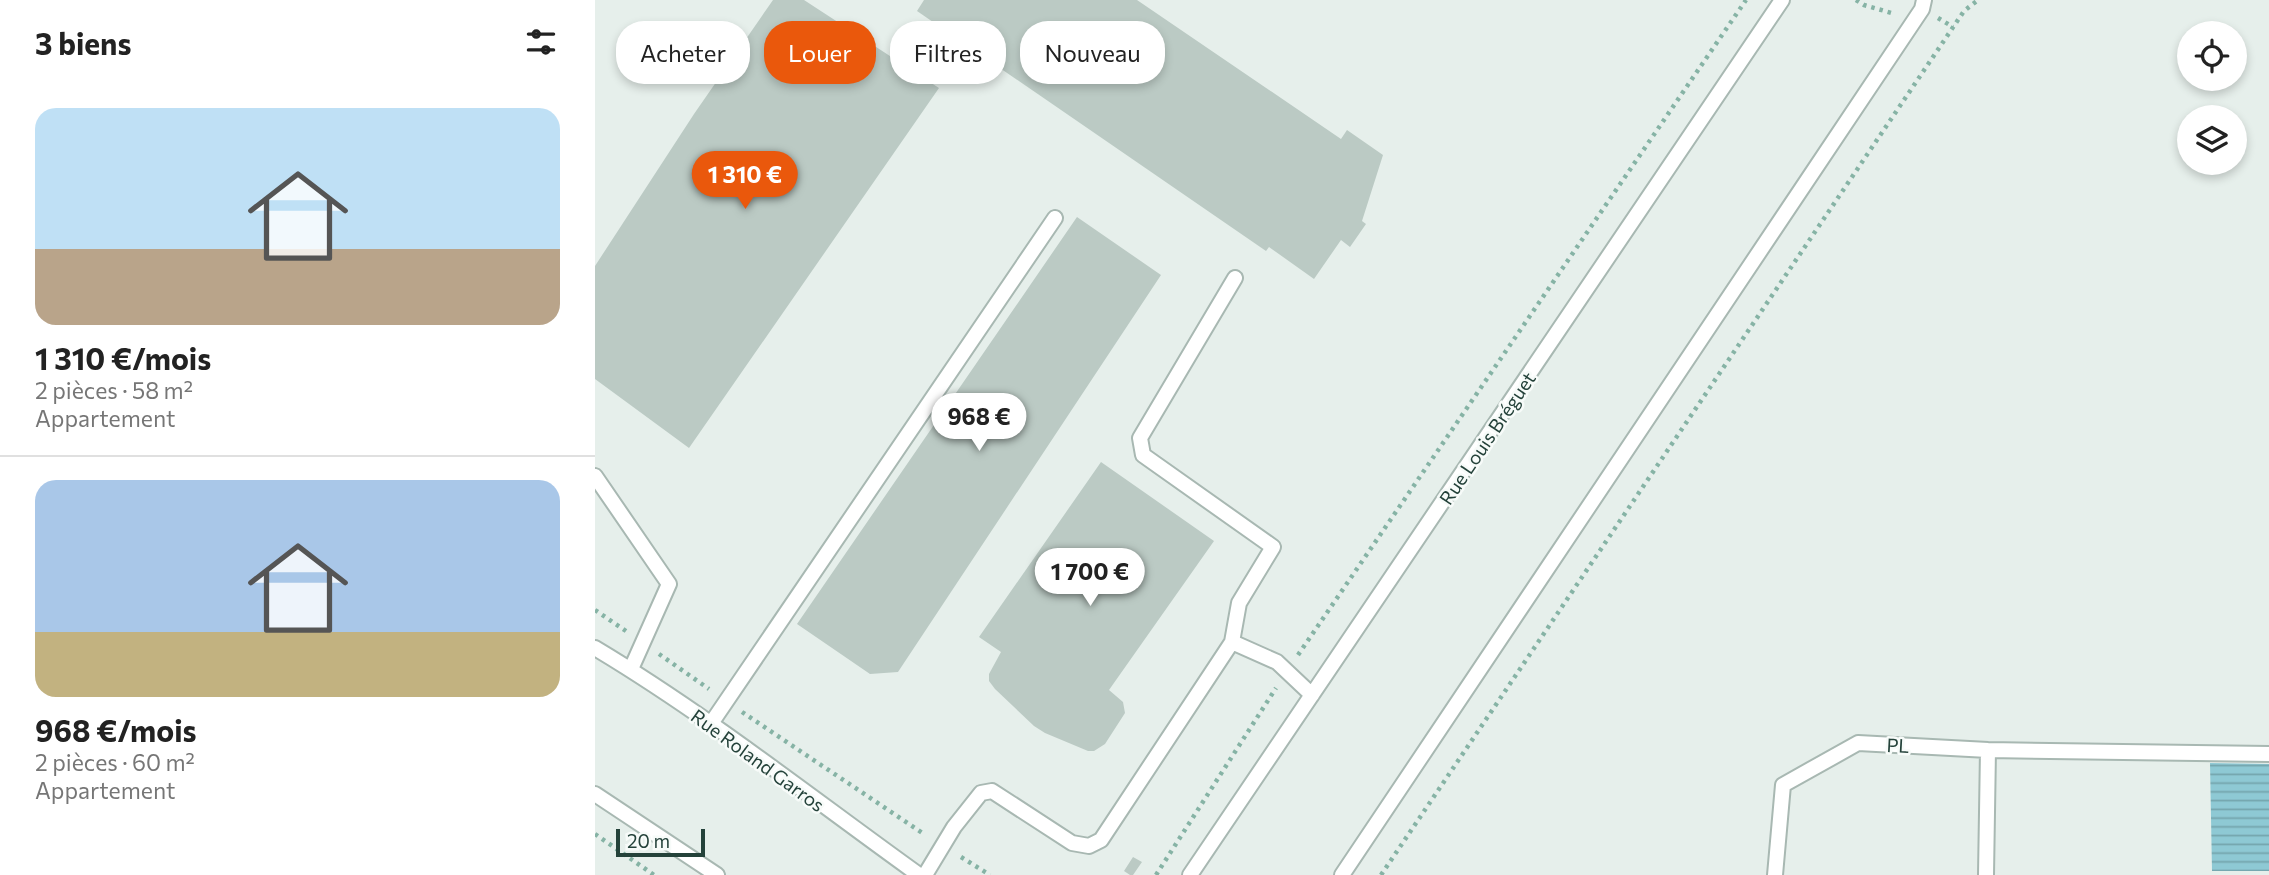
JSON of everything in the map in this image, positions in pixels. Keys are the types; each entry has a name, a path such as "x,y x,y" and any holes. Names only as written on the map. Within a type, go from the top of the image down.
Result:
{"lane":[{"name":"Rue Louis Bréguet","path":"1190,875 1782,0"},
{"path":"1342,875 1914,20 1924,0"},
{"path":"711,725 1055,218"},
{"path":"925,875 942,846 981,793 992,791 1072,843 1089,846 1101,840 1232,642 1239,603 1273,547 1143,455 1140,438 1235,278"},
{"path":"595,476 669,583 631,669"},
{"path":"1232,642 1277,662 1312,695"},
{"name":"Rue Roland Garros","path":"595,648 631,669 711,725 919,875"},
{"name":"PL","path":"1775,875 1783,785 1858,743 1989,750"},
{"path":"1986,875 1989,750 2269,754"},
{"path":"595,794 717,875"}],"path":[{"path":"1156,875 1286,671 1746,0"},
{"path":"1381,875 1964,11 1978,0"},
{"path":"595,610 942,846 990,875"},
{"path":"595,834 654,875"}],"water":[{"path":"2210,763 2269,764 2269,871 2212,871"}],"building":[{"path":"773,0 804,0 836,21 764,21 764,84 876,84 876,47 890,56 890,84 933,84 939,88 689,448 595,379 595,266 715,84 750,84 750,33"},
{"path":"924,0 1137,0 1341,139 1347,130 1383,155 1362,221 1366,224 1350,247 1341,240 1314,279 1269,247 1266,251 1023,84 1165,84 1165,21 1020,21 1020,82 1006,72 1006,21 932,21 917,11"},
{"path":"1077,217 1161,275 898,672 870,674 797,624"},
{"path":"1101,462 1214,541 1109,690 1123,702 1125,713 1105,744 1094,751 1088,751 1034,726 995,689 989,681 989,674 1001,652 979,637"},
{"path":"1133,857 1142,862 1133,875 1130,875 1124,871"}]}
